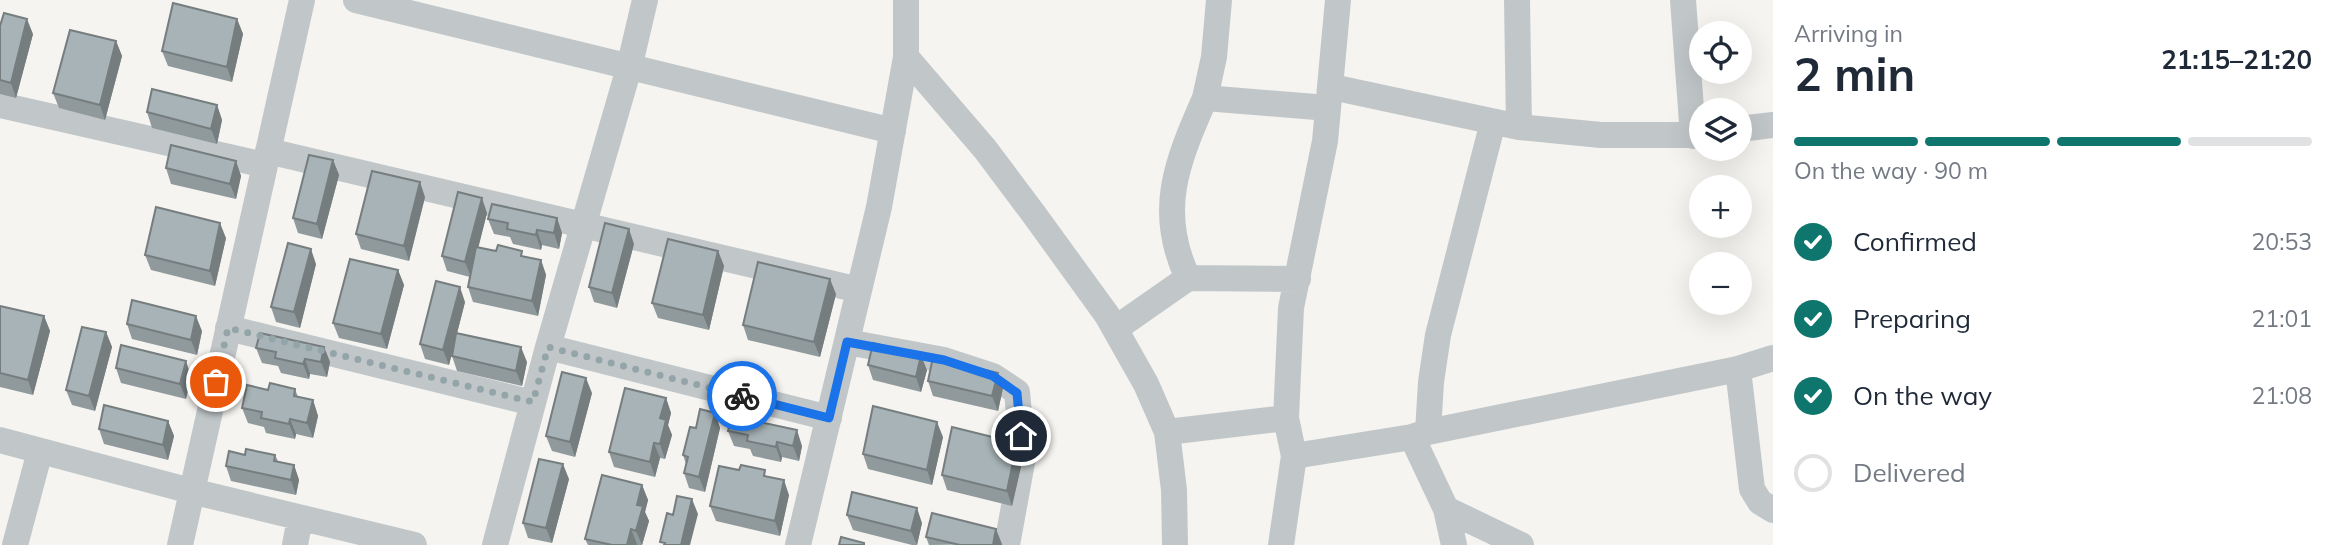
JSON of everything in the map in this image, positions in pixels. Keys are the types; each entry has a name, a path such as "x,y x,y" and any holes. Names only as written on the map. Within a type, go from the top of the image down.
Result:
{"street":[{"path":"180,545 302,0"},
{"path":"356,0 892,131"},
{"path":"495,545 582,224 629,68 645,0"},
{"path":"798,545 879,207 905,57 906,0"},
{"path":"1188,278 1173,237 1172,203 1175,176 1183,147 1205,98 1214,57 1219,0"},
{"path":"1281,545 1294,456 1286,418 1291,308 1325,141 1338,0"},
{"path":"1517,0 1519,127"},
{"path":"1683,0 1693,98"},
{"path":"905,57 985,149 1100,305 1146,384 1167,432 1174,490 1175,545"},
{"path":"1205,98 1330,97 1519,127 1601,135 1689,135"},
{"path":"0,105 582,224 859,290"},
{"path":"1454,545 1446,509 1420,435 1438,335 1493,122"},
{"path":"1752,128 1773,125"},
{"path":"1115,329 1188,278 1298,279"},
{"path":"228,328 533,402"},
{"path":"847,342 944,360 993,376 1017,393 1023,457 1007,545"},
{"path":"548,347 829,418"},
{"path":"1294,456 1420,435 1738,369 1773,358"},
{"path":"1738,369 1752,489 1760,502 1773,510"},
{"path":"1167,432 1286,418"},
{"path":"0,440 380,541 414,545"},
{"path":"15,545 40,451"},
{"path":"1446,509 1521,545"},
{"path":"295,545 300,518"}],"building":[{"path":"173,3 237,19 227,67 162,51"},
{"path":"4,13 27,19 11,83 0,80 0,26"},
{"path":"70,30 116,41 100,105 53,93"},
{"path":"152,89 217,105 211,129 147,112"},
{"path":"171,145 236,161 230,184 166,168"},
{"path":"309,155 333,160 317,224 293,218"},
{"path":"372,171 420,182 404,246 356,234"},
{"path":"458,192 482,198 465,262 442,256"},
{"path":"492,204 557,218 554,233 537,230 536,235 507,229 508,223 488,219"},
{"path":"156,207 220,223 210,271 145,255"},
{"path":"605,223 629,229 612,293 589,287"},
{"path":"668,239 718,251 703,315 652,303"},
{"path":"288,243 311,249 294,312 271,307"},
{"path":"498,245 522,251 521,256 541,260 532,301 468,287 476,247 496,251"},
{"path":"350,259 398,270 381,334 333,323"},
{"path":"758,262 830,279 814,342 743,325"},
{"path":"436,281 460,287 443,350 420,344"},
{"path":"132,300 196,316 191,340 127,324"},
{"path":"0,306 44,316 28,380 0,373"},
{"path":"82,327 106,332 89,396 66,390"},
{"path":"260,333 324,347 321,362 305,359 303,364 275,358 276,352 256,348"},
{"path":"456,333 521,347 516,371 452,356"},
{"path":"873,343 921,355 916,377 868,365"},
{"path":"121,345 186,361 180,384 116,368"},
{"path":"933,357 998,373 992,396 928,381"},
{"path":"562,372 586,378 570,442 546,436"},
{"path":"270,383 295,389 294,396 313,400 307,423 290,419 289,424 261,418 262,412 242,408 247,385 268,390"},
{"path":"625,388 666,398 660,418 666,420 660,444 654,443 650,462 609,452"},
{"path":"104,405 168,421 163,445 99,429"},
{"path":"873,406 937,422 927,470 863,454"},
{"path":"700,409 715,413 699,477 684,473 688,457 683,455 690,427 696,428"},
{"path":"732,416 797,430 793,446 777,442 776,447 747,441 748,435 728,431"},
{"path":"952,427 1017,443 1007,491 942,475"},
{"path":"246,449 275,455 274,461 294,465 291,480 226,466 229,451 245,455"},
{"path":"539,459 563,464 546,528 523,523"},
{"path":"741,465 765,470 764,476 784,480 775,521 710,506 719,466 739,470"},
{"path":"602,475 642,485 637,505 643,506 636,531 631,529 627,545 612,545 585,539"},
{"path":"852,492 917,508 911,531 847,515"},
{"path":"677,496 692,499 681,545 664,545 665,543 660,542 667,513 673,515"},
{"path":"932,513 996,529 993,545 960,545 926,537"},
{"path":"841,537 864,543 864,545 839,545"}],"way so far":[{"path":"216,382 228,328 533,402 548,347 742,396"}],"route":[{"path":"742,396 829,418 847,342 944,360 993,376 1017,393 1021,436"}]}
